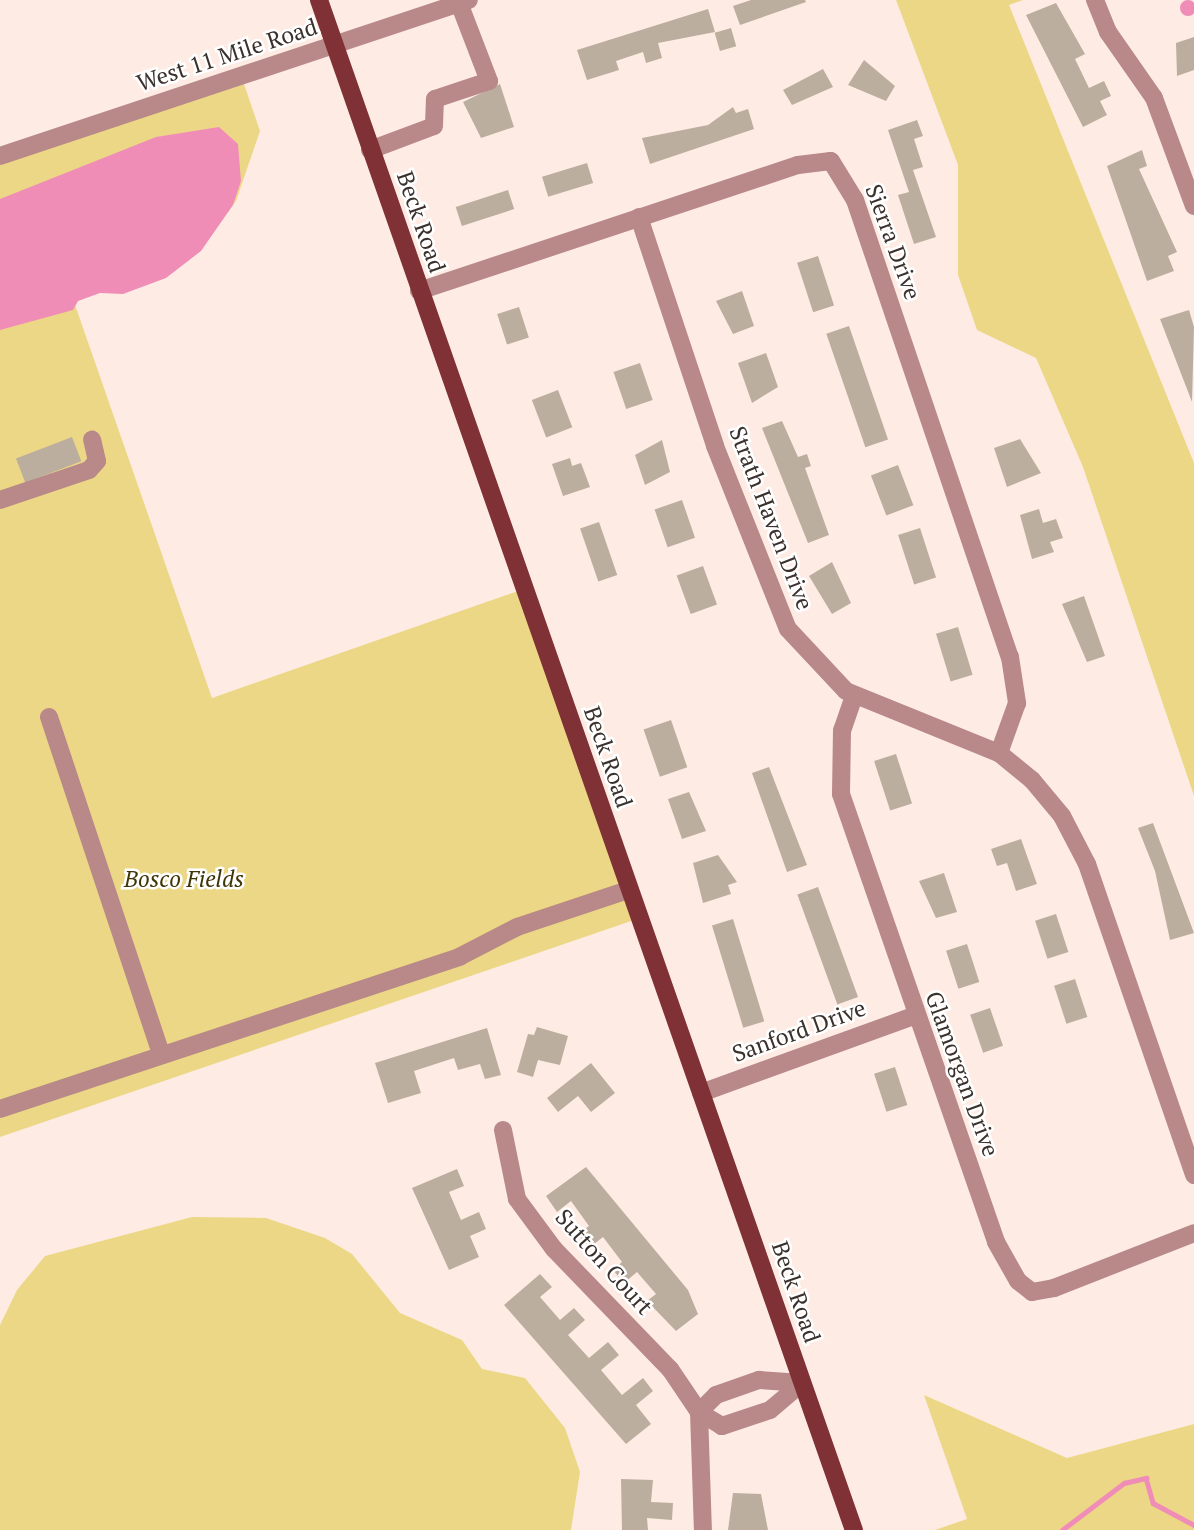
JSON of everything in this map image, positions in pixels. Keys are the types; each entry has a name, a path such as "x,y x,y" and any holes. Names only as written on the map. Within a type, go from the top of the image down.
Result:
{"main road":[{"name":"Beck Road","path":"319,0 853,1530"}],"street":[{"path":"1095,0 1108,32 1154,98 1194,206"},
{"name":"West 11 Mile Road","path":"0,156 464,2"},
{"path":"370,150 434,126 435,99 489,81 464,2"},
{"name":"Sierra Drive","path":"419,291 798,165 831,161 841,175 1010,657 1017,703 999,753"},
{"name":"Strath Haven Drive","path":"639,217 765,581 789,629 854,696 999,753 1032,780 1062,816 1087,864 1194,1175"},
{"path":"0,500 89,470 97,461 92,440"},
{"name":"Glamorgan Drive","path":"854,696 842,730 841,794 914,1016 996,1242 1017,1281 1032,1292 1054,1288 1194,1233"},
{"path":"49,717 161,1053"},
{"path":"0,1108 459,957 517,927 628,890"},
{"name":"Sanford Drive","path":"701,1093 914,1016"},
{"name":"Sutton Court","path":"503,1130 517,1199 554,1249 670,1369 699,1412"},
{"path":"703,1530 699,1412 716,1395 759,1380 802,1383"},
{"path":"699,1412 722,1426 770,1410 802,1383"}],"green space":[{"path":"896,0 1023,0 1009,5 1194,463 1194,796 1083,467 1036,358 977,330 958,275 958,165"},
{"name":"Bosco Fields","path":"243,81 260,131 236,201 215,230 74,302 212,698 521,590 637,919 0,1137 0,162"},
{"path":"192,1217 266,1218 325,1238 352,1254 400,1313 462,1340 482,1369 525,1378 565,1428 580,1472 571,1530 0,1530 0,1325 17,1290 45,1256"},
{"path":"924,1395 1067,1458 1194,1424 1194,1530 935,1530 967,1519"}],"shaded area":[{"path":"1185,0 1191,0 1196,8 1194,14 1185,16 1180,11 1180,5"},
{"path":"219,127 238,144 241,181 233,205 201,251 166,278 123,294 100,293 78,301 73,310 0,330 0,199 156,137"}],"building":[{"path":"751,0 806,2 740,25 733,6"},
{"path":"1056,3 1085,54 1075,59 1089,88 1104,81 1111,96 1100,101 1107,115 1083,127 1026,15"},
{"path":"708,9 715,32 658,43 662,58 646,63 643,52 616,61 619,70 587,80 577,50"},
{"path":"731,28 736,46 720,51 715,33"},
{"path":"1194,37 1194,70 1177,76 1176,43"},
{"path":"864,60 895,86 886,101 848,85"},
{"path":"823,69 833,87 792,105 783,90"},
{"path":"500,84 514,127 481,138 463,102"},
{"path":"733,107 736,113 748,109 754,129 650,164 642,138 708,125"},
{"path":"917,120 923,136 914,139 923,167 913,170 936,237 914,244 898,195 909,192 888,130"},
{"path":"1142,150 1147,166 1139,169 1177,252 1168,256 1174,271 1147,281 1107,166"},
{"path":"587,163 593,183 548,197 542,177"},
{"path":"508,190 514,209 462,226 456,207"},
{"path":"818,256 834,305 813,312 797,263"},
{"path":"742,291 754,326 733,334 716,301"},
{"path":"519,307 529,337 507,345 497,314"},
{"path":"1189,310 1194,327 1192,402 1160,319"},
{"path":"849,326 888,439 865,447 826,334"},
{"path":"766,353 778,387 752,403 738,363"},
{"path":"640,363 653,400 626,409 614,372"},
{"path":"558,390 572,427 546,437 532,400"},
{"path":"782,421 798,457 807,454 811,466 805,468 829,535 808,543 762,428"},
{"path":"72,437 81,461 25,483 16,459"},
{"path":"1020,439 1041,473 1007,487 994,448"},
{"path":"662,440 670,472 645,485 635,455"},
{"path":"570,458 572,466 581,463 590,487 563,496 552,464"},
{"path":"898,465 913,505 886,516 871,475"},
{"path":"682,500 695,538 668,547 655,509"},
{"path":"1039,509 1043,523 1056,519 1063,538 1050,542 1054,552 1032,559 1020,515"},
{"path":"599,522 617,575 598,581 580,529"},
{"path":"920,528 936,577 914,585 898,535"},
{"path":"832,562 851,603 832,614 809,576"},
{"path":"703,566 717,605 691,614 677,576"},
{"path":"1084,596 1105,656 1087,662 1062,604"},
{"path":"958,627 973,675 951,682 936,634"},
{"path":"671,720 687,767 660,777 644,729"},
{"path":"896,754 912,803 890,811 874,761"},
{"path":"769,767 807,865 787,872 752,773"},
{"path":"689,792 706,831 682,839 668,799"},
{"path":"1153,823 1194,933 1170,940 1155,871 1138,828"},
{"path":"1021,839 1037,884 1016,891 1007,863 997,866 991,849"},
{"path":"718,855 737,882 728,885 731,894 703,903 693,863"},
{"path":"944,873 957,912 936,918 919,881"},
{"path":"818,887 858,997 837,1004 797,895"},
{"path":"1056,914 1068,952 1047,959 1035,921"},
{"path":"733,919 764,1021 743,1028 712,925"},
{"path":"967,944 979,982 958,989 946,951"},
{"path":"1075,979 1087,1017 1066,1024 1054,986"},
{"path":"990,1008 1003,1046 983,1053 970,1015"},
{"path":"537,1027 568,1036 560,1065 538,1060 533,1077 517,1072 528,1034 534,1035"},
{"path":"487,1028 501,1075 485,1079 480,1064 458,1070 454,1058 414,1071 421,1093 388,1103 375,1063"},
{"path":"591,1063 615,1093 591,1112 578,1096 558,1112 547,1098"},
{"path":"895,1067 907,1105 886,1112 874,1074"},
{"path":"586,1167 688,1290 698,1314 676,1331 647,1301 656,1294 637,1272 624,1283 613,1270 622,1262 603,1237 589,1248 578,1234 589,1226 571,1201 557,1212 546,1196"},
{"path":"457,1169 464,1186 449,1192 461,1220 479,1212 486,1229 470,1236 479,1257 449,1270 412,1188"},
{"path":"540,1274 552,1287 540,1297 560,1320 574,1308 585,1320 568,1335 589,1358 608,1342 619,1355 601,1370 622,1395 643,1378 653,1391 636,1405 651,1424 626,1444 504,1305"},
{"path":"621,1479 653,1480 651,1502 673,1503 672,1520 647,1518 648,1530 622,1530"},
{"path":"733,1493 761,1494 768,1530 728,1530"}],"waterway":[{"path":"1062,1530 1124,1483 1146,1478 1153,1503 1194,1525"}]}
